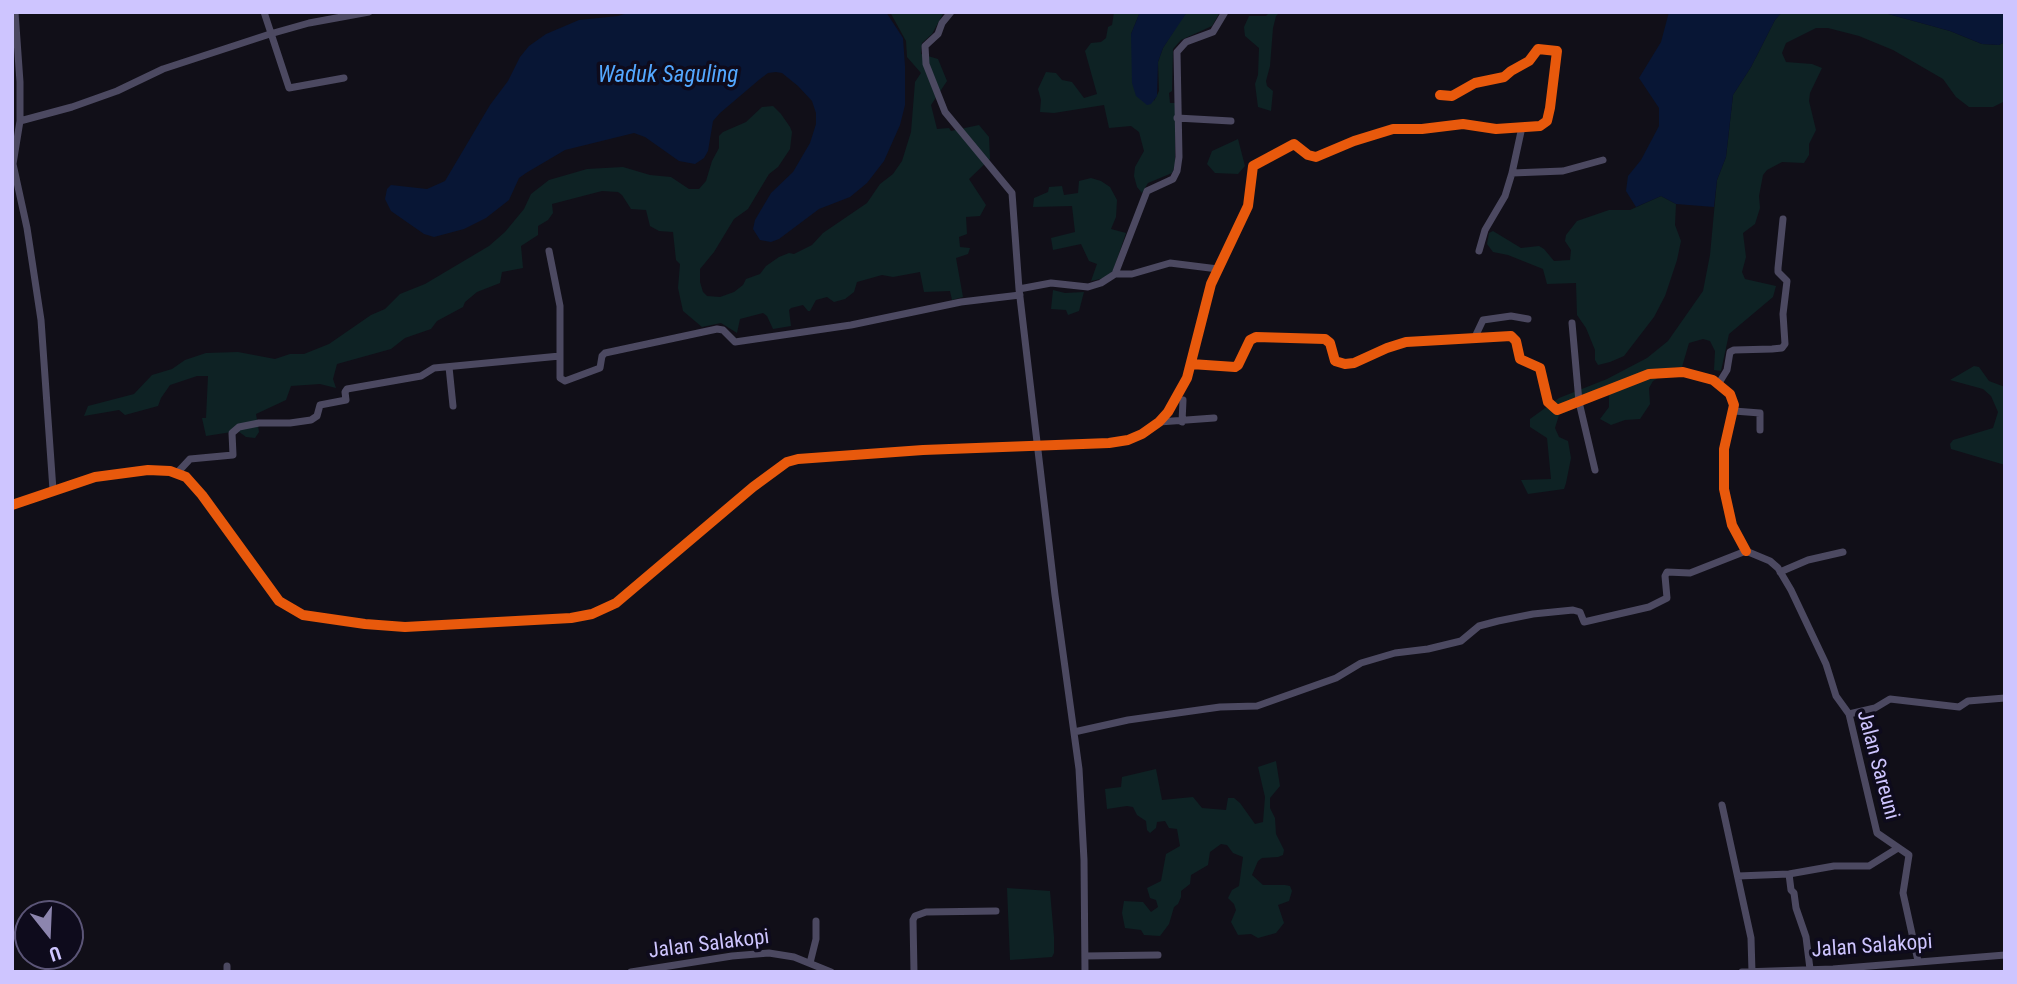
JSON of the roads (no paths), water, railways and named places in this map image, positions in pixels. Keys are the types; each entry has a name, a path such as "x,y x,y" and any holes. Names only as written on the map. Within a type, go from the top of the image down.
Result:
{"street":[{"path":"15,12 20,121 15,133 13,169 27,228 41,320 53,490"},
{"path":"264,12 289,88 344,78"},
{"path":"20,121 72,107 117,91 163,69 270,34 309,23 369,12"},
{"path":"951,12 942,23 938,34 925,46 926,64 948,117 1012,193 1020,292 1081,794 1085,972"},
{"path":"1115,274 1147,192 1153,186 1171,180 1176,174 1179,157 1177,52 1186,42 1213,32 1225,12"},
{"path":"12,505 53,490 105,476 156,470 177,473 186,477 202,495 276,598 284,605 310,617 405,627 571,618 608,608 753,487 790,461 923,450 1122,441 1137,436 1168,412 1184,386 1205,304 1218,269 1248,206 1254,166 1296,144 1314,158 1393,129 1462,124 1496,129 1540,126 1547,121 1553,92 1557,62 1555,49 1536,51 1529,61 1504,77 1475,83 1452,96 1440,95"},
{"path":"1177,118 1231,121"},
{"path":"1479,251 1485,230 1504,197 1522,127"},
{"path":"1512,173 1563,171 1603,160"},
{"path":"1719,383 1727,370 1730,352 1784,346 1783,314 1787,281 1778,268 1783,219"},
{"path":"549,251 560,306 561,378 564,381 600,368 601,357 605,353 717,329 723,330 735,342 852,325 1020,292 1051,283 1088,287 1115,274 1132,274 1170,262 1218,269"},
{"path":"1474,339 1483,320 1510,316 1528,319"},
{"path":"1572,323 1579,402 1594,470"},
{"path":"1074,732 1128,720 1220,706 1257,706 1336,678 1359,664 1395,653 1461,642 1479,626 1514,618 1576,611 1581,614 1584,622 1649,607 1667,598 1667,572 1690,573 1746,551 1732,525 1724,489 1724,449 1734,411 1730,394 1719,383 1683,372 1661,372 1637,377 1557,410 1550,406 1540,368 1536,364 1521,360 1517,342 1512,337 1406,342 1357,362 1345,364 1335,361 1330,343 1325,339 1256,337 1250,340 1235,367 1191,364"},
{"path":"177,473 190,459 233,455 232,433 239,427 311,420 317,416 320,405 346,400 347,389 421,376 434,368 560,356"},
{"path":"449,367 453,406"},
{"path":"1182,400 1182,422"},
{"path":"1734,411 1760,413 1760,430"},
{"path":"1158,422 1214,418"},
{"name":"Jalan Sareuni","path":"1746,551 1770,561 1780,572 1822,654 1836,696 1849,714 1877,833 1909,855 1903,894 1918,961"},
{"path":"1780,572 1808,560 1843,552"},
{"path":"1849,714 1875,708 1890,699 1959,707 1968,701 2005,698"},
{"path":"1722,805 1751,938 1752,972"},
{"path":"1738,876 1789,874 1834,866 1869,866 1898,848"},
{"path":"1789,874 1791,890 1806,937 1810,970"},
{"path":"915,972 915,916 926,912 996,911"},
{"path":"810,963 816,939 816,921"},
{"name":"Jalan Salakopi","path":"631,972 769,953 794,957 831,972"},
{"name":"Jalan Salakopi","path":"1742,972 1810,970 2005,955"},
{"path":"1086,956 1158,956"}],"water":[{"name":"Waduk Saguling","path":"631,12 886,12 903,38 905,105 900,125 884,161 867,183 850,197 819,209 779,239 771,242 760,240 753,229 755,220 771,193 793,172 810,143 816,124 812,101 782,73 776,72 768,73 720,113 713,121 708,151 704,158 695,164 679,161 645,137 634,133 565,150 519,178 509,200 486,218 464,229 434,237 424,234 391,211 385,199 387,189 391,185 427,189 445,181 529,46 546,34 579,20"},
{"path":"1140,12 1187,12 1163,48 1158,62 1157,96 1147,105 1136,96 1132,83 1131,34"},
{"path":"1669,12 1782,12 1733,95 1726,157 1717,180 1714,207 1676,204 1661,196 1636,207 1626,191 1628,176 1641,160 1659,126 1659,108 1639,78 1661,42"},
{"path":"1881,12 2005,12 2005,42 1999,45 1982,44 1950,31"}]}
